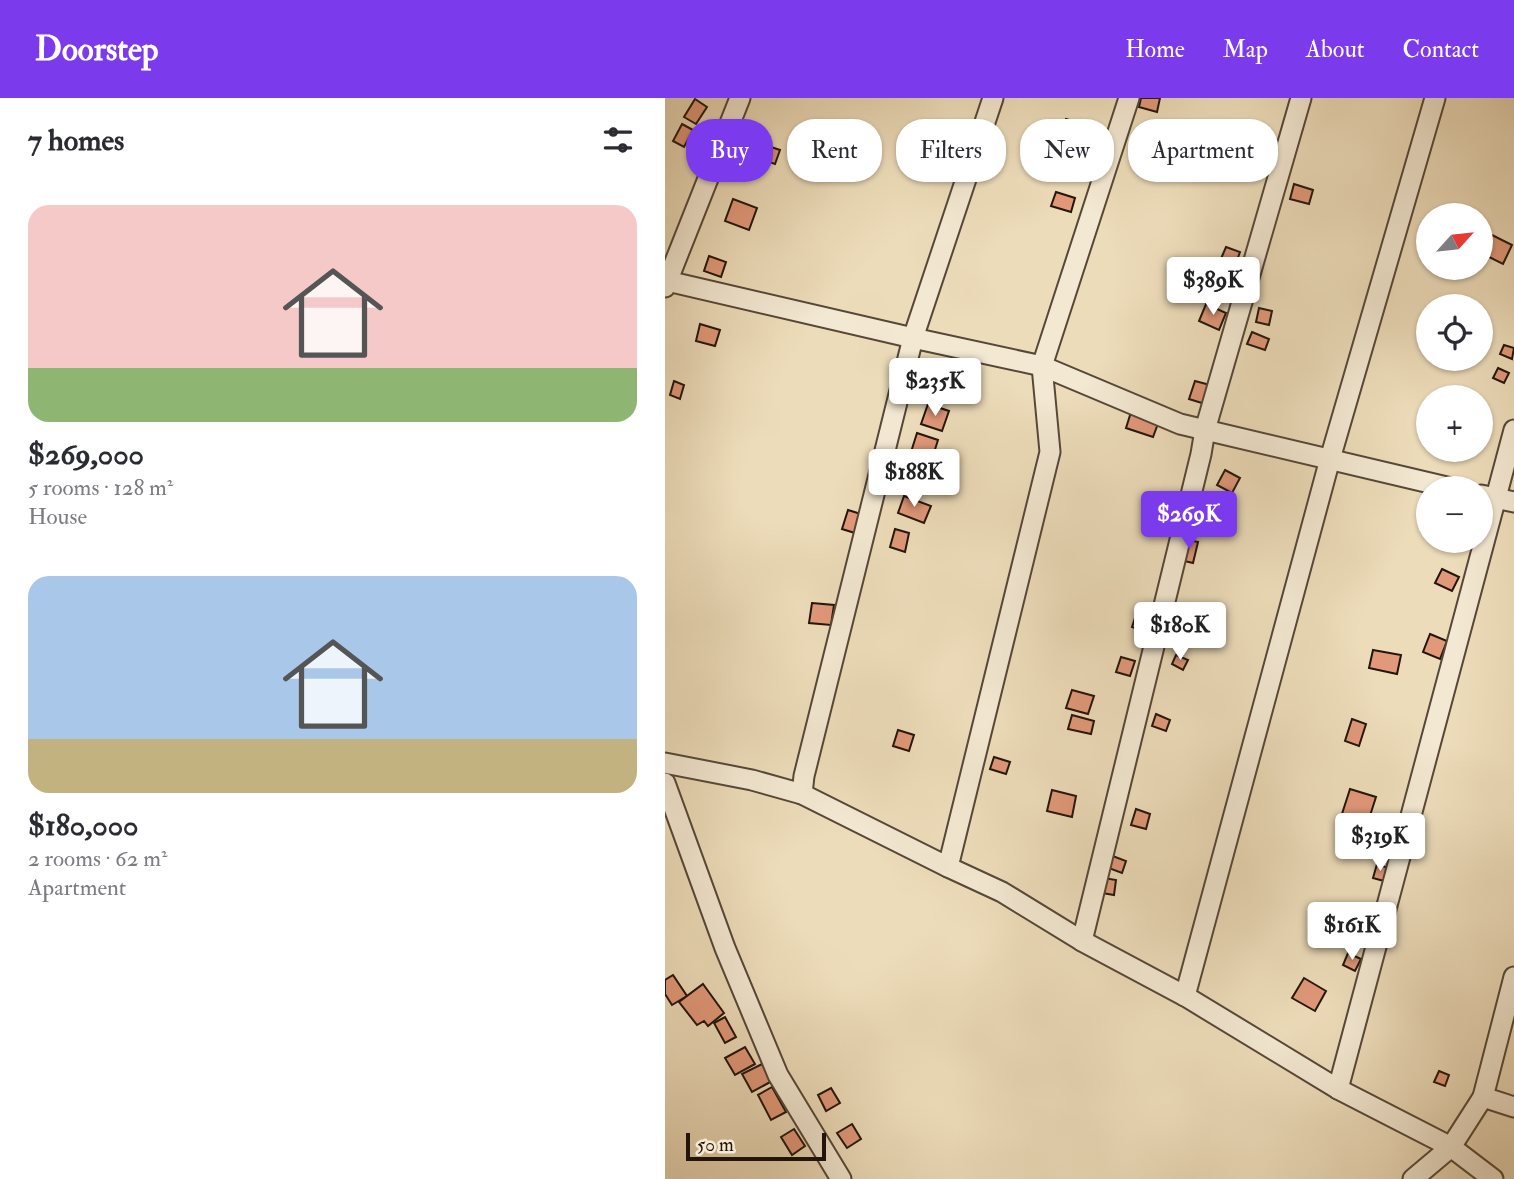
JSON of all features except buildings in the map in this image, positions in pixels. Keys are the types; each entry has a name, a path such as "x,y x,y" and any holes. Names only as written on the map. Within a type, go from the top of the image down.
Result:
{"street":[{"path":"740,98 666,284 1042,366 1180,424 1416,480"},
{"path":"802,794 913,338 993,98"},
{"path":"948,867 1050,452 1042,366 1129,98"},
{"path":"1083,941 1205,430 1301,98"},
{"path":"1185,996 1330,459 1435,98"},
{"path":"1338,1089 1514,430"},
{"path":"665,763 752,779 802,794 1002,892 1083,941 1185,996 1338,1089 1451,1147 1493,1179"},
{"path":"665,783 725,948 778,1075 841,1179"},
{"path":"1413,1179 1451,1147 1483,1097 1514,977"},
{"path":"1483,1097 1514,1107"}]}
